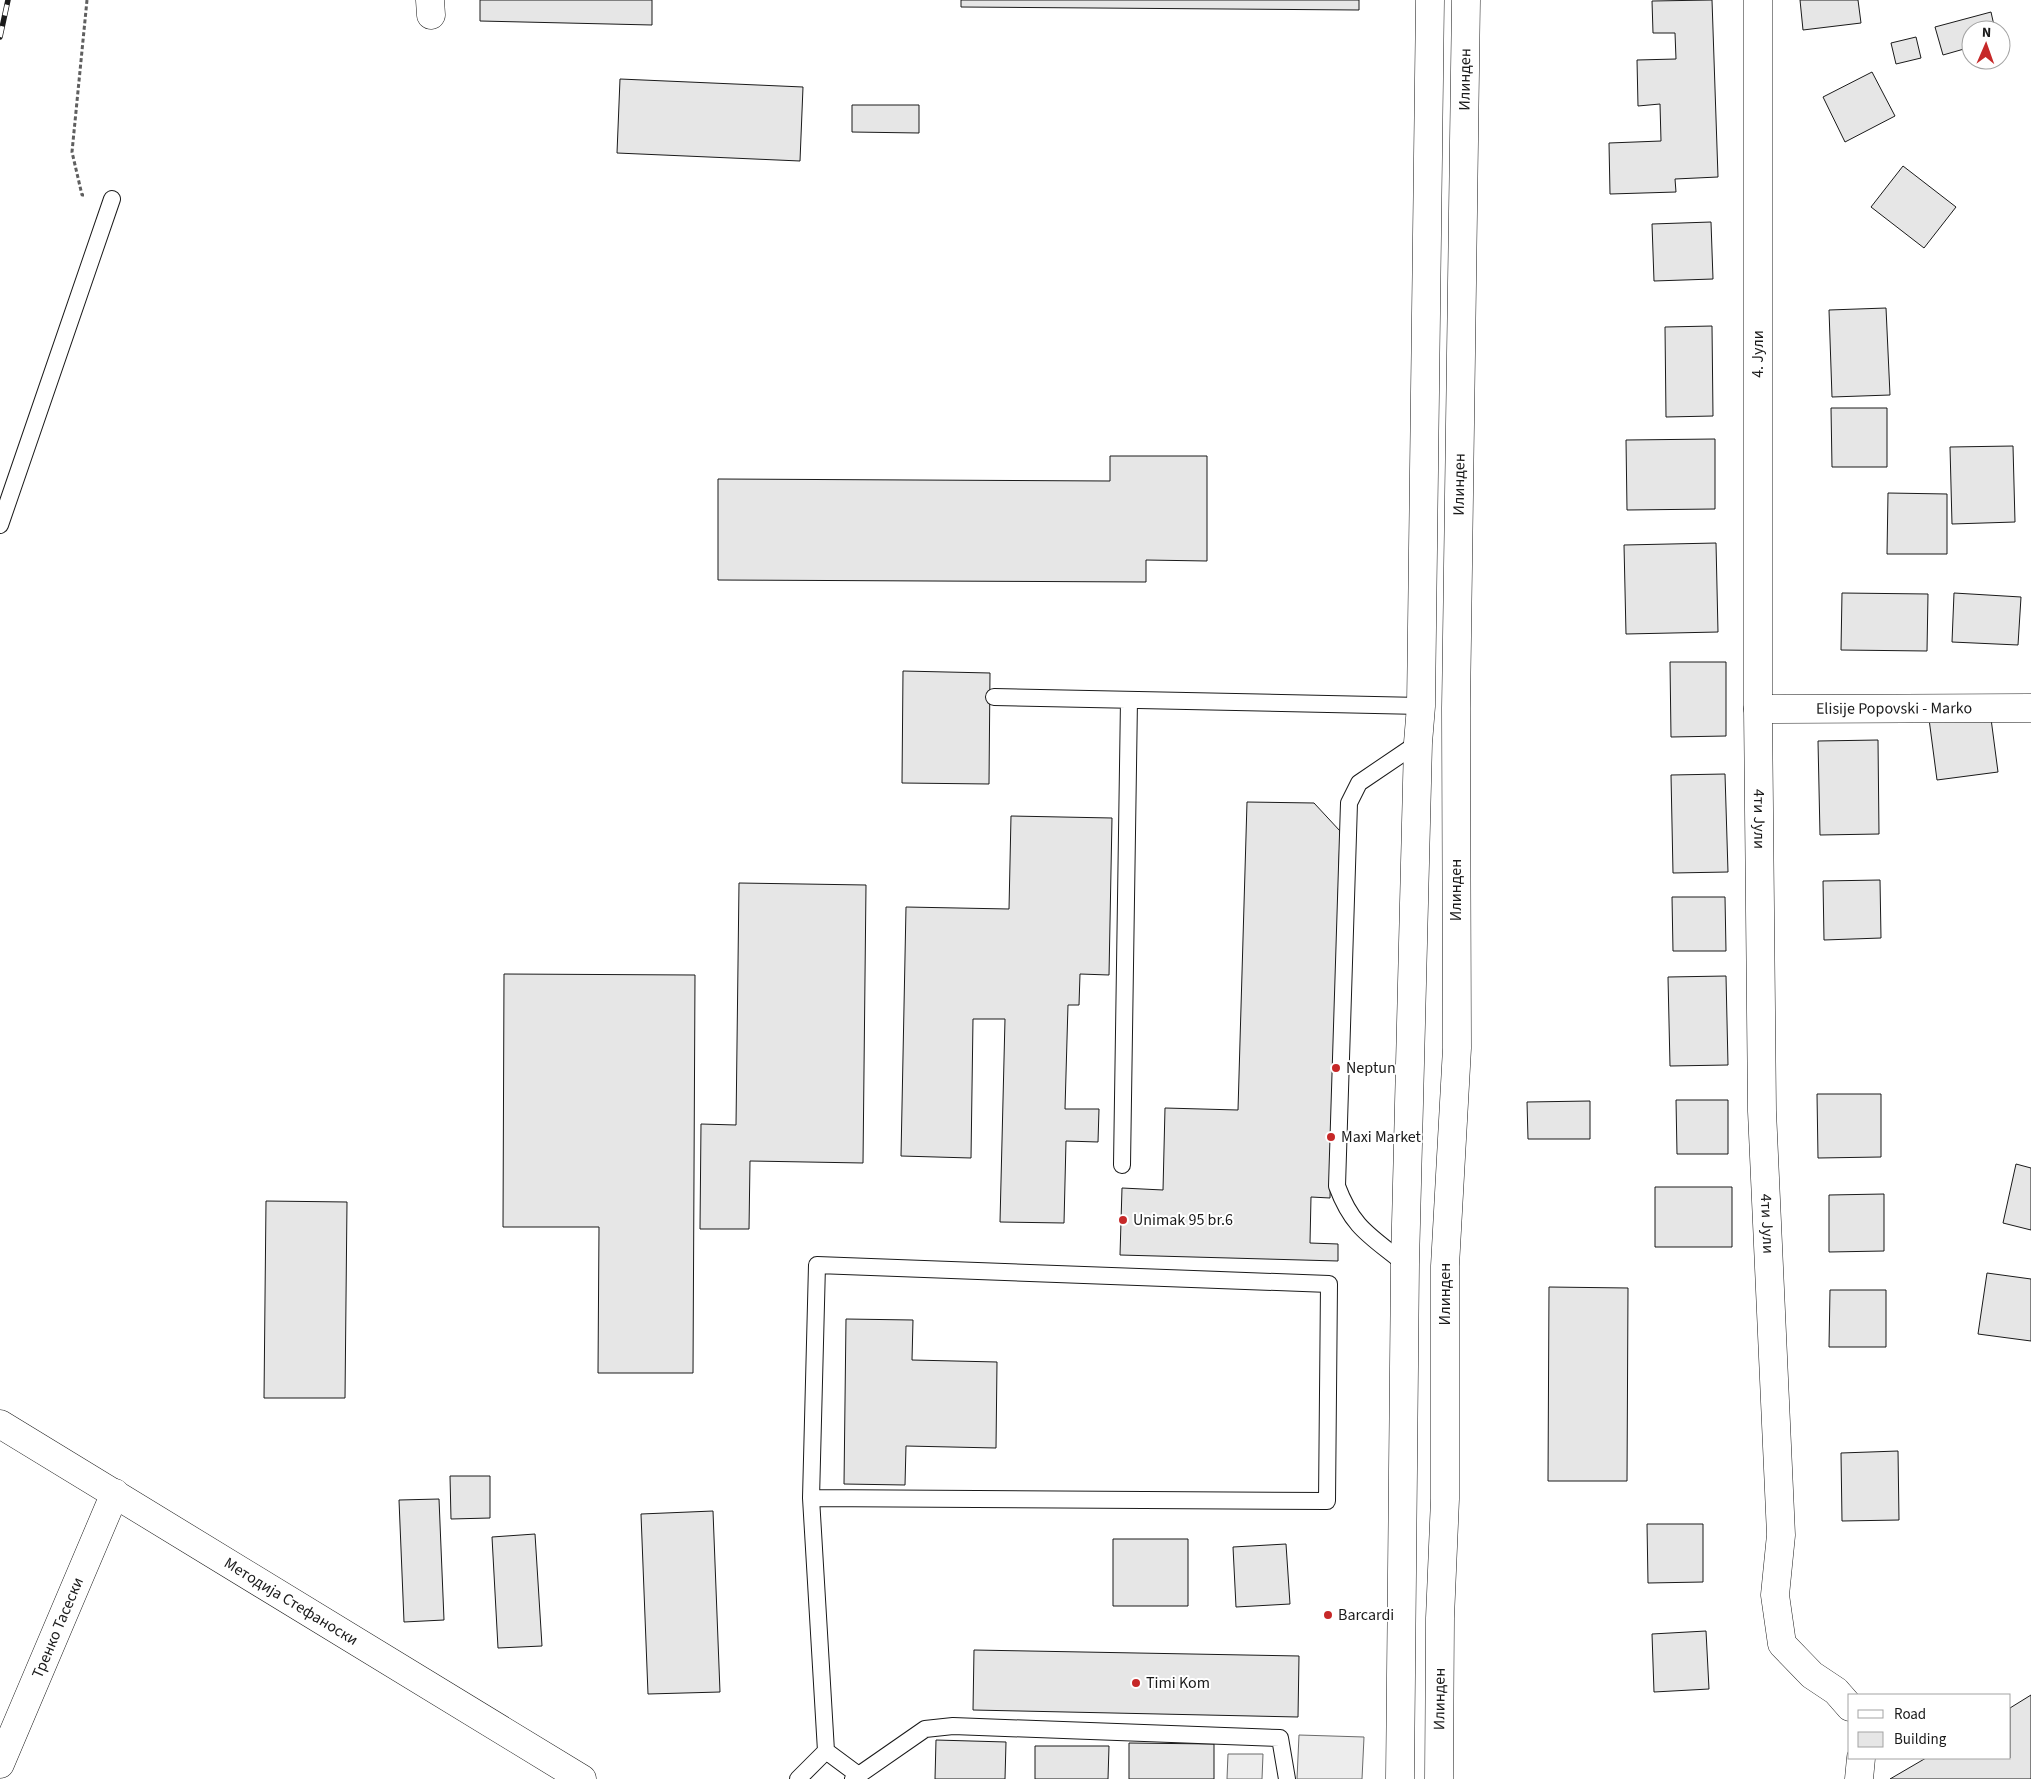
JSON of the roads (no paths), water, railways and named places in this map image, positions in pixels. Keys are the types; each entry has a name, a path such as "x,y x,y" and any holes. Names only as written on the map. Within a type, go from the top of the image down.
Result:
{"main road":[{"path":"1400,1779 1405,1264 1418,743 1421,706 1430,0"},
{"name":"Илинден","path":"1439,1779 1440,1618 1445,1499 1445,1266 1457,1048 1456,708 1466,0"},
{"name":"4. Јули","path":"1758,0 1758,709"},
{"name":"Elisije Popovski - Marko","path":"1758,709 2031,708"},
{"name":"4ти Јули","path":"1758,709 1762,1111 1781,1535 1775,1595 1782,1644 1812,1675 1836,1692 1848,1705"},
{"name":"Методија Стефаноски","path":"0,1424 582,1779"},
{"name":"Тренко Тасески","path":"0,1764 115,1493"},
{"path":"1859,1779 1861,1759"}],"lane":[{"path":"0,525 112,199"},
{"path":"994,697 1421,706"},
{"path":"1122,1164 1129,700"},
{"path":"1405,1264 1357,1225 1346,1208 1337,1186 1349,804 1359,783 1418,743"},
{"path":"811,1498 1327,1501 1329,1284 817,1265 811,1498 826,1750 855,1777 925,1729 953,1726 1280,1738 1287,1779"},
{"path":"798,1779 826,1750"}],"railway":[{"path":"0,37 8,0"}],"place":[{"name":"Neptun","path":"1336,1068"},
{"name":"Maxi Market","path":"1331,1137"},
{"name":"Unimak 95 br.6","path":"1123,1220"},
{"name":"Barcardi","path":"1328,1615"},
{"name":"Timi Kom","path":"1136,1683"}]}
